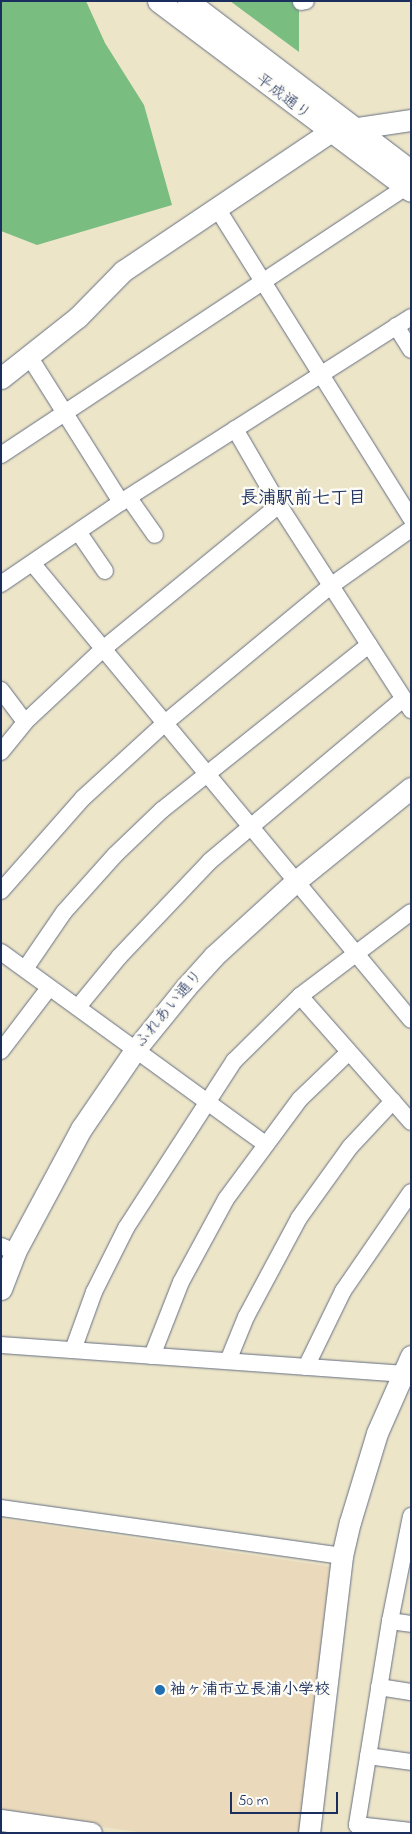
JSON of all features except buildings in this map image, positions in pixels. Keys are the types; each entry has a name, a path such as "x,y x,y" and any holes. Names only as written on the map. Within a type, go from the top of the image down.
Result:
{"street":[{"name":"平成通り","path":"158,1 330,132 409,183"},
{"name":"平成通り","path":"188,1 354,129 409,183"},
{"path":"301,2 306,1"},
{"path":"1,378 78,317 123,271 330,132 411,120"},
{"path":"1,455 409,183"},
{"path":"216,208 411,518"},
{"path":"1,584 125,500 411,317"},
{"path":"396,326 411,350"},
{"path":"29,356 125,500 155,535"},
{"path":"78,1007 167,904 249,825 407,705 279,504 235,429"},
{"path":"1,752 25,722 102,649 279,504"},
{"path":"1,892 83,798 165,723 332,585 411,529"},
{"path":"79,532 105,571"},
{"path":"33,564 411,1020"},
{"path":"25,969 64,912 115,854 162,810 369,645"},
{"path":"1,690 25,722"},
{"name":"ふれあい通り","path":"1,1289 8,1249 81,1129 135,1050 214,956 296,881 411,788"},
{"path":"73,1350 94,1292 126,1228 234,1060 300,996 411,912"},
{"path":"1,952 265,1144"},
{"path":"1,1051 49,988"},
{"path":"300,996 348,1053 411,1122"},
{"path":"152,1356 203,1237 265,1144 300,1099 348,1053"},
{"path":"228,1361 246,1317 299,1218 350,1148 393,1101"},
{"path":"306,1367 343,1291 411,1192"},
{"path":"1,1345 306,1367 406,1365 363,1473 342,1556 309,1833"},
{"path":"1,1508 342,1556"},
{"path":"411,1516 390,1621 357,1825 411,1831"},
{"path":"390,1621 411,1624"},
{"path":"379,1687 411,1692"},
{"path":"368,1756 411,1762"},
{"path":"1,1820 91,1833"}],"shaded area":[{"name":"袖ヶ浦市立長浦小学校","path":"1,1519 333,1567 302,1833 146,1833 1,1813"}],"green space":[{"path":"1,1 86,1 105,43 144,105 172,205 37,245 1,231"},
{"path":"230,1 299,1 299,52"}],"place":[{"name":"袖ヶ浦市立長浦小学校","path":"160,1690"}],"district":[{"name":"長浦駅前七丁目","path":"303,499"}]}
